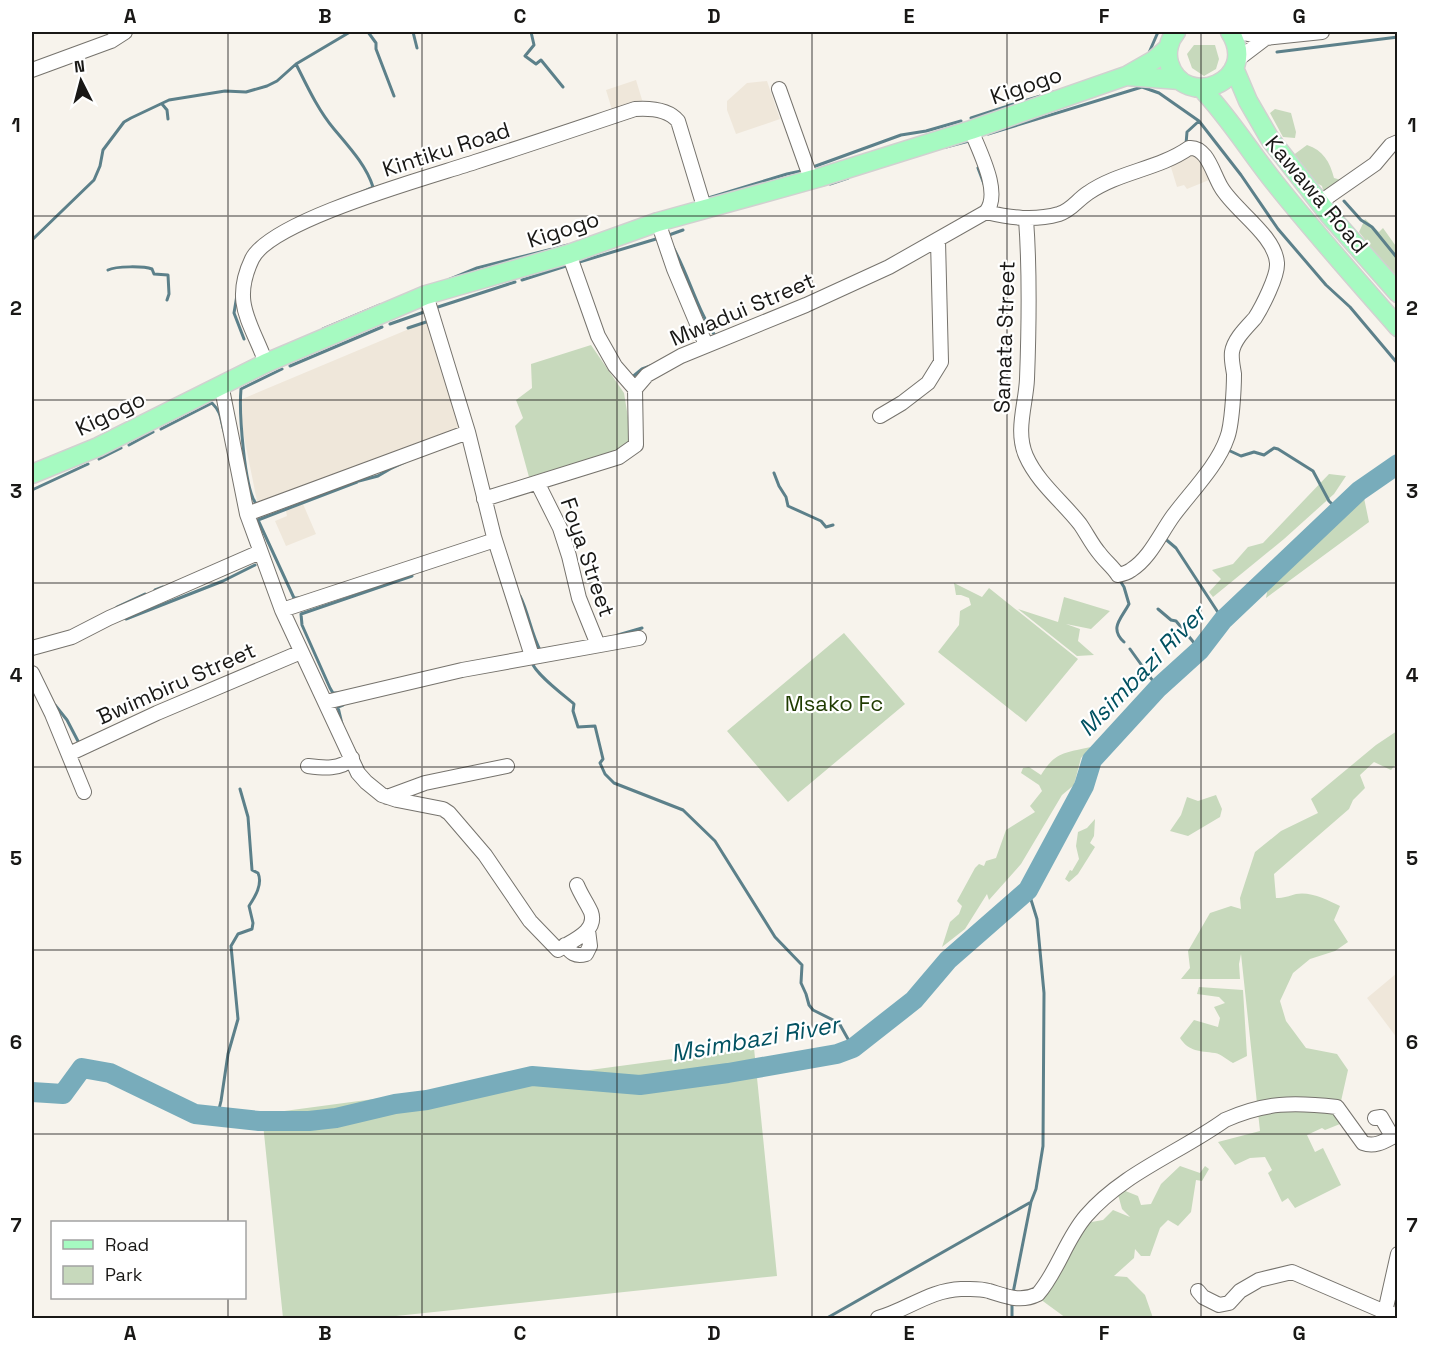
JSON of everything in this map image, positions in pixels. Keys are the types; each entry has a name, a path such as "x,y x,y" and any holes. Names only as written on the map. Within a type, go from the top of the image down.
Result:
{"main road":[{"name":"Kawawa Road","path":"1230,32 1237,50 1236,64 1248,101 1270,139 1319,203 1398,293"},
{"path":"1172,40 1168,60 1172,71 1190,86 1201,88 1215,86 1226,79 1236,64"},
{"path":"1126,76 1154,60 1172,40"},
{"path":"1126,76 1180,80"},
{"name":"Kigogo","path":"32,474 98,447 266,363 426,295 569,254 658,222 812,179 971,130 1126,76"},
{"name":"Kawawa Road","path":"1201,88 1213,100 1301,215 1398,327"}],"street":[{"path":"32,70 111,41 125,32"},
{"path":"1239,32 1266,38 1322,32"},
{"path":"1236,64 1266,38"},
{"path":"779,88 812,179"},
{"name":"Kintiku Road","path":"266,363 244,312 244,280 253,258 271,240 301,223 351,203 635,109 647,108 674,116 678,121 705,210"},
{"path":"971,130 993,192 991,207 986,212"},
{"path":"1319,203 1375,164 1391,145 1398,142"},
{"name":"Samata Street","path":"1195,147 1206,159 1228,198 1250,218 1276,257 1277,270 1263,304 1236,342 1232,352 1234,378 1227,440 1197,488 1172,517 1157,541 1139,563 1126,573 1118,574 1105,561 1080,524 1040,479 1026,457 1022,439 1022,412 1026,393 1028,354 1029,258 1026,219 1057,215 1068,211 1095,189 1195,147"},
{"path":"986,212 1026,219"},
{"name":"Mwadui Street","path":"635,389 647,375 681,356 806,305 889,267 986,212"},
{"path":"658,222 674,269 706,345"},
{"path":"880,416 928,383 941,362 938,241"},
{"path":"484,499 619,457 636,445 635,389 615,366 598,336 569,254"},
{"path":"426,295 468,432 495,540 532,656"},
{"path":"221,384 247,514 260,552 301,652 358,773 366,783 387,797 443,809 449,813 485,855 530,921 558,950 588,930 592,920 592,915 577,885"},
{"path":"247,514 468,432"},
{"name":"Foya Street","path":"538,484 560,528 579,598 598,645"},
{"path":"282,609 495,540"},
{"path":"32,648 72,637 109,618 260,552"},
{"path":"326,702 462,670 639,638"},
{"name":"Bwimbiru Street","path":"69,753 301,652"},
{"path":"32,673 69,753 84,792"},
{"path":"308,766 331,767 345,764 352,758"},
{"path":"387,797 425,783 507,766"},
{"path":"878,1318 893,1315 929,1296 957,1289 984,1290 1017,1299 1038,1294 1074,1232 1086,1215 1112,1189 1225,1120 1241,1113 1276,1104 1337,1107 1363,1143 1369,1145 1395,1135 1383,1115"},
{"path":"1198,1291 1203,1297 1219,1305 1229,1303 1240,1291 1259,1280 1292,1272 1391,1313 1398,1254"}],"shaded area":[{"path":"636,80 643,103 613,113 606,90"},
{"path":"767,81 780,119 736,134 727,110 727,101 747,83"},
{"path":"1197,151 1206,168 1209,180 1187,189 1184,185 1177,187 1170,164"},
{"path":"428,321 460,429 269,503 257,501 243,432 240,400"},
{"path":"303,504 316,534 286,546 275,521 287,516 286,511"},
{"path":"1397,973 1397,1038 1367,998"}],"green space":[{"path":"1194,45 1215,45 1219,59 1216,69 1204,76 1192,68 1187,54"},
{"path":"1275,109 1291,113 1296,132 1295,138 1283,137 1270,113"},
{"path":"1307,145 1322,153 1334,178 1341,180 1325,198 1322,186 1294,170 1292,156"},
{"path":"1365,219 1379,232 1383,228 1398,249 1397,288 1369,252 1366,241 1359,232"},
{"path":"591,345 624,393 631,436 626,448 529,477 515,426 523,418 516,400 532,388 531,364"},
{"path":"1329,474 1346,476 1334,494 1284,539 1213,597 1209,592 1221,579 1212,570 1233,564 1248,547 1263,543"},
{"path":"1364,498 1369,522 1266,598 1269,581 1322,515"},
{"path":"954,583 982,597 989,588 1078,659 1026,722 938,652 959,625 960,611 971,605 969,598 956,595"},
{"path":"1064,597 1110,611 1091,629 1066,624 1080,629 1078,641 1094,655 1077,656 1018,609 1058,622"},
{"name":"Msako Fc","path":"844,633 905,704 788,802 727,731"},
{"path":"1397,731 1397,763 1391,770 1374,762 1360,775 1365,788 1353,800 1349,809 1274,874 1276,898 1301,893 1319,897 1340,906 1334,920 1348,942 1335,951 1310,959 1293,973 1280,1001 1286,1021 1306,1048 1337,1054 1348,1070 1337,1119 1340,1124 1325,1130 1322,1128 1307,1135 1315,1152 1323,1148 1341,1185 1295,1208 1288,1198 1282,1202 1268,1173 1272,1170 1265,1157 1250,1158 1235,1165 1218,1142 1260,1131 1241,954 1240,979 1181,979 1190,968 1188,951 1210,913 1231,906 1241,909 1240,898 1255,852 1281,831 1318,813 1311,799 1376,745"},
{"path":"1091,747 1081,758 1074,785 1062,795 1021,864 989,900 987,894 965,929 942,947 950,922 959,914 962,906 957,901 975,868 979,864 984,866 986,861 996,858 1006,830 1035,812 1030,806 1042,791 1039,785 1021,773 1023,768 1029,767 1041,775 1051,761 1062,754"},
{"path":"1216,795 1222,809 1220,817 1188,836 1170,831 1181,815 1187,797 1198,801"},
{"path":"1095,819 1094,836 1090,843 1095,847 1078,874 1069,882 1065,879 1079,859 1076,846 1078,832 1087,828"},
{"path":"1199,987 1243,990 1247,1056 1233,1063 1217,1054 1200,1051 1183,1043 1180,1038 1194,1020 1218,1027 1220,1018 1214,1007 1225,1003 1219,997 1197,994"},
{"path":"754,1048 777,1276 377,1318 283,1318 262,1114"},
{"path":"1180,1166 1200,1173 1205,1166 1209,1169 1202,1181 1196,1180 1191,1212 1178,1226 1168,1220 1160,1228 1150,1256 1141,1256 1135,1249 1134,1258 1114,1276 1127,1277 1145,1295 1153,1318 1066,1318 1040,1299 1055,1283 1080,1224 1103,1220 1113,1210 1130,1217 1122,1209 1117,1191 1123,1190 1138,1196 1141,1205 1151,1204 1161,1184"}],"waterway":[{"path":"32,240 94,180 103,150 124,122 169,100 225,91 246,92 267,86 277,81 296,64 350,32"},
{"path":"368,32 376,43 376,49 394,96"},
{"path":"413,32 417,48"},
{"path":"531,32 534,45 525,56 536,64 541,60 563,87"},
{"path":"1148,55 1158,32"},
{"path":"1277,52 1398,37"},
{"path":"296,64 323,114 366,171 373,187 362,192"},
{"path":"988,134 1142,87 1159,93 1199,121 1241,175 1278,229 1326,285 1350,307 1398,364"},
{"path":"1007,106 1054,92"},
{"path":"162,104 167,110 168,119"},
{"path":"971,118 1005,107"},
{"path":"813,167 901,135 961,121"},
{"path":"1186,144 1187,132 1199,121"},
{"path":"946,147 969,141"},
{"path":"978,168 984,184"},
{"path":"705,199 801,171"},
{"path":"830,184 848,178"},
{"path":"1344,201 1361,220 1372,227 1398,259"},
{"path":"268,235 280,228"},
{"path":"669,235 683,230"},
{"path":"576,263 656,239"},
{"path":"448,280 477,268 568,245"},
{"path":"673,247 709,327 716,337"},
{"path":"522,280 569,265"},
{"path":"108,270 143,267 152,269 154,274 168,275 167,300"},
{"path":"438,307 515,282"},
{"path":"237,295 234,313 244,339"},
{"path":"323,329 380,305"},
{"path":"390,324 427,311"},
{"path":"408,328 429,321"},
{"path":"290,366 382,327"},
{"path":"631,378 642,369 653,365"},
{"path":"257,505 252,497 246,468 241,389 282,369"},
{"path":"161,429 212,403 220,414 225,434"},
{"path":"129,445 153,432"},
{"path":"99,459 121,448"},
{"path":"1228,450 1241,456 1254,452 1264,455 1274,448 1278,449 1313,471 1329,501 1338,510"},
{"path":"390,469 405,462"},
{"path":"32,490 88,464"},
{"name":"Msimbazi River","path":"32,1092 63,1094 82,1068 110,1073 195,1114 259,1121 309,1121 427,1100 532,1076 640,1085 728,1073 837,1054 853,1048 914,1000 948,960 1028,890 1084,786 1092,760 1158,688 1200,650 1223,620 1359,491 1398,464"},
{"path":"355,482 378,476 390,469"},
{"path":"774,473 788,506 821,521 826,527 833,525"},
{"path":"300,598 294,598 258,520 357,482"},
{"path":"1163,537 1176,548 1223,620"},
{"path":"126,619 223,581 255,565"},
{"path":"337,693 333,693 330,688 302,625 301,614 412,576"},
{"path":"1119,579 1129,604 1117,628 1124,642"},
{"path":"155,590 163,587"},
{"path":"117,607 145,594"},
{"path":"520,596 541,652"},
{"path":"1158,609 1171,620 1176,621 1200,650"},
{"path":"618,635 642,628"},
{"path":"1130,649 1158,688"},
{"path":"532,662 544,678 574,704 573,711 578,727 595,726 603,759 600,763 605,774 614,783 683,810 715,841 775,937 802,965 801,983 809,1005 813,1010 839,1023 853,1048"},
{"path":"55,705 67,720 80,745"},
{"path":"342,724 338,707 343,705"},
{"path":"353,748 362,767"},
{"path":"217,1117 228,1054 238,1019 231,946 238,934 252,929 249,906 260,882 258,873 252,870 248,817 240,789"},
{"path":"827,1318 1031,1202 1036,1189 1043,1146 1044,993 1037,919 1028,890"},
{"path":"32,893 32,907"},
{"path":"1013,1293 1031,1202"},
{"path":"1012,1302 1012,1318"}]}
